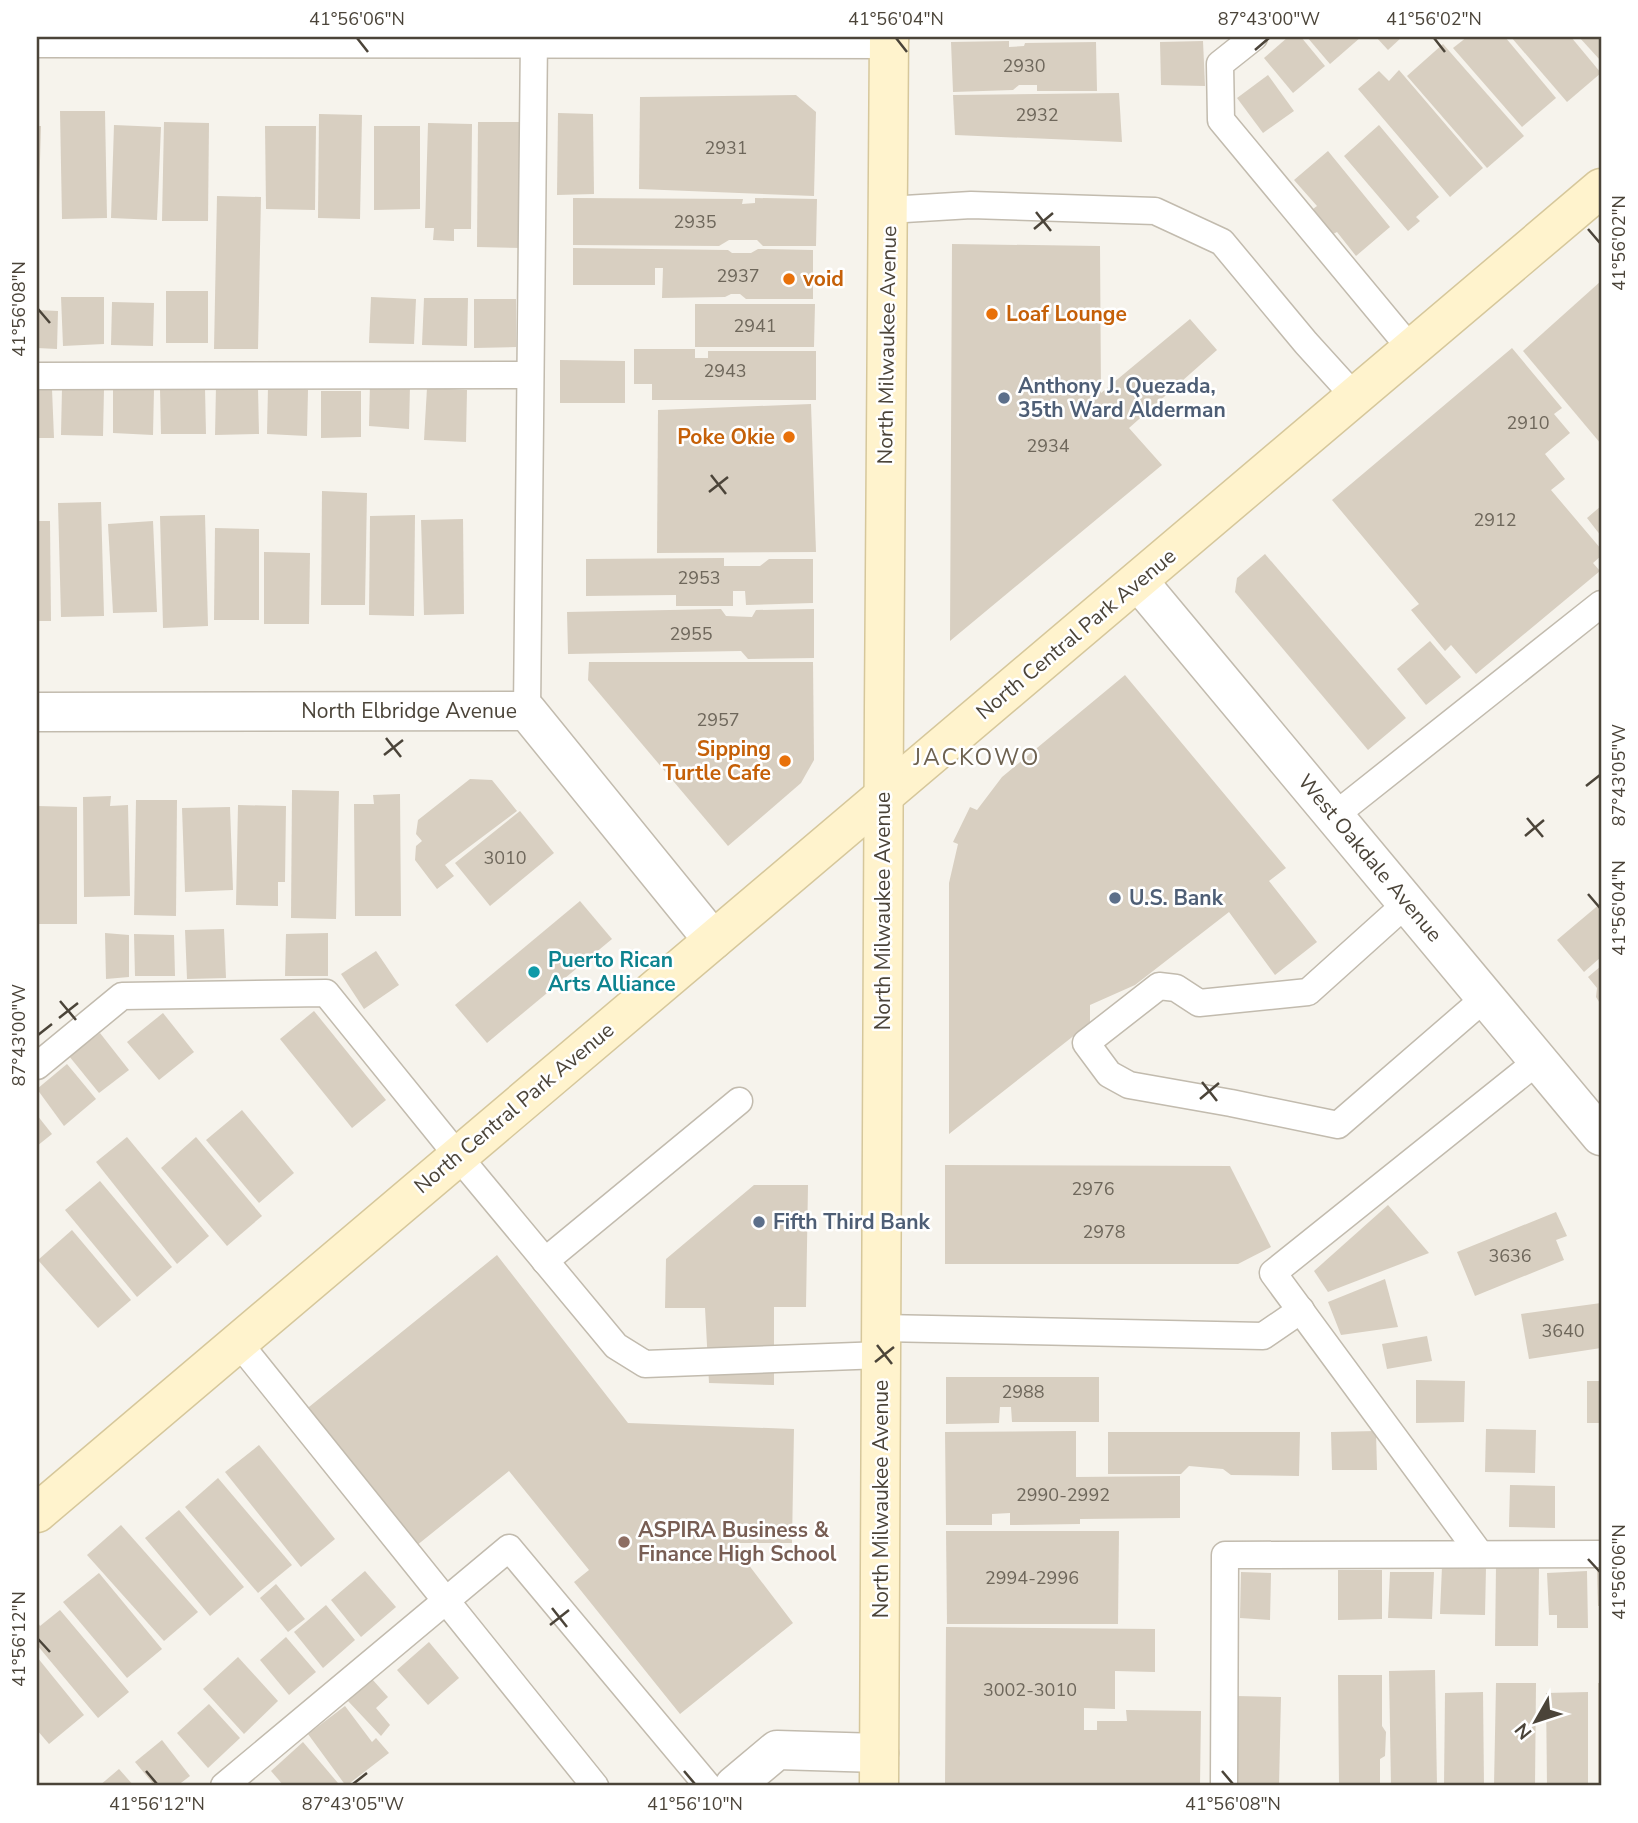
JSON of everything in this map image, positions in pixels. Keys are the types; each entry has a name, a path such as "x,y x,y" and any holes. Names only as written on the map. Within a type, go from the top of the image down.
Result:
{"street":[{"path":"37,38 889,38"},
{"name":"North Milwaukee Avenue","path":"879,1769 889,38"},
{"name":"North Central Park Avenue","path":"37,1513 1601,188"},
{"name":"West Oakdale Avenue","path":"1138,581 1601,1136"},
{"name":"North Elbridge Avenue","path":"37,712 527,711 713,940"},
{"path":"734,1786 777,1750 879,1769"}],"lane":[{"path":"1254,37 1220,64 1221,120 1411,349"},
{"path":"527,711 534,38"},
{"path":"888,210 971,205 1155,211 1222,242 1355,397"},
{"path":"37,376 530,376"},
{"path":"1334,816 1601,604"},
{"path":"1407,903 1308,992 1199,1003 1176,988 1158,986 1086,1043 1109,1074 1129,1086 1338,1125 1486,997"},
{"path":"37,1066 122,996 326,993 616,1346 645,1364 882,1342 1263,1336 1301,1310"},
{"path":"1480,1555 1273,1273 1539,1060"},
{"path":"545,1261 739,1101"},
{"path":"238,1342 595,1786"},
{"path":"224,1786 509,1548 708,1786"},
{"path":"1224,1786 1225,1555 1601,1554"}],"building":[{"path":"1158,37 1158,39 1107,39"},
{"path":"1288,37 1301,37 1325,66 1293,93 1264,58"},
{"path":"1307,37 1361,37 1330,64"},
{"path":"1376,37 1402,37 1388,50"},
{"path":"1467,37 1505,37 1556,98 1522,127 1453,48"},
{"path":"1511,37 1571,37 1601,73 1567,102"},
{"path":"1579,37 1601,37 1600,60"},
{"path":"1009,41 1009,47 1024,46 1025,43 1096,42 1097,91 1037,91 1037,85 1019,85 1013,90 953,92 951,42"},
{"path":"1203,41 1205,86 1161,85 1160,42"},
{"path":"1443,44 1524,136 1487,168 1407,76"},
{"path":"1399,70 1483,168 1450,197 1358,89 1379,71 1389,81"},
{"path":"1268,75 1294,111 1263,133 1237,98"},
{"path":"1119,93 1122,142 955,135 953,95"},
{"path":"796,95 816,112 814,196 639,189 640,97"},
{"path":"60,111 105,111 107,218 62,219"},
{"path":"558,113 593,114 594,194 557,195"},
{"path":"319,114 362,115 360,219 318,218"},
{"path":"164,122 209,123 208,221 162,221"},
{"path":"478,122 524,122 522,248 477,247"},
{"path":"428,123 472,124 471,229 454,229 454,241 433,240 434,228 425,228"},
{"path":"114,125 161,127 157,220 111,218"},
{"path":"1379,125 1439,197 1416,217 1420,221 1408,231 1344,156"},
{"path":"37,126 41,126 39,196 37,196"},
{"path":"265,126 316,126 315,210 266,209"},
{"path":"374,126 420,126 420,209 374,210"},
{"path":"1328,151 1390,227 1356,256 1337,232 1333,234 1313,209 1317,206 1294,180"},
{"path":"217,196 261,197 258,349 214,349"},
{"path":"573,198 743,199 742,204 755,203 755,198 817,199 816,246 763,246 757,240 729,240 719,246 573,245"},
{"path":"952,244 1100,246 1101,393 1190,319 1217,350 1129,428 1162,465 950,641"},
{"path":"573,248 728,250 732,253 751,253 758,249 813,250 813,299 746,299 740,294 725,297 662,298 663,268 655,268 655,285 573,285"},
{"path":"1601,281 1601,444 1523,351"},
{"path":"166,291 208,291 208,343 166,343"},
{"path":"61,297 104,297 104,344 63,346"},
{"path":"371,297 416,299 414,344 369,343"},
{"path":"424,298 468,298 467,346 422,345"},
{"path":"474,299 516,299 516,347 474,348"},
{"path":"112,302 154,303 153,346 111,345"},
{"path":"695,304 815,304 814,347 695,347"},
{"path":"37,310 58,311 57,349 37,348"},
{"path":"1512,348 1562,408 1554,414 1570,433 1545,454 1565,479 1551,490 1601,549 1601,556 1593,563 1600,571 1476,674 1451,645 1445,651 1411,610 1419,604 1332,500"},
{"path":"634,349 695,349 695,358 708,358 708,351 816,351 816,400 652,400 652,384 634,384"},
{"path":"560,360 625,361 625,403 560,403"},
{"path":"370,383 410,385 409,429 369,426"},
{"path":"216,386 258,388 259,434 215,435"},
{"path":"268,387 308,390 307,436 267,434"},
{"path":"62,388 104,389 103,436 61,435"},
{"path":"205,388 206,434 161,434 160,389"},
{"path":"427,388 467,390 466,442 424,440"},
{"path":"52,389 54,438 37,438 37,390"},
{"path":"113,389 154,389 153,435 113,433"},
{"path":"321,391 361,391 361,437 321,438"},
{"path":"811,404 816,552 657,553 658,410"},
{"path":"322,491 367,493 365,605 321,605"},
{"path":"101,502 104,616 61,617 58,503"},
{"path":"1601,506 1601,536 1587,518"},
{"path":"205,515 208,626 163,628 160,516"},
{"path":"415,515 414,616 369,615 370,516"},
{"path":"463,519 464,614 424,615 421,520"},
{"path":"37,521 50,521 51,621 37,621"},
{"path":"153,521 157,612 113,613 108,524"},
{"path":"215,528 259,529 259,620 214,620"},
{"path":"264,552 310,553 309,624 264,624"},
{"path":"1265,554 1406,718 1368,750 1235,592 1237,578"},
{"path":"724,558 724,566 760,566 769,559 813,559 813,603 746,605 745,591 733,591 733,606 676,606 676,595 586,596 586,559"},
{"path":"721,609 726,616 752,617 756,610 814,609 814,658 748,659 741,651 568,654 567,612"},
{"path":"1430,641 1461,677 1426,705 1397,669"},
{"path":"589,662 813,662 814,760 801,783 728,846 588,680"},
{"name":"U.S. Bank","path":"1125,675 1286,868 1269,881 1317,942 1275,975 1229,912 1135,985 1090,1005 1090,1023 949,1134 949,883 958,844 953,842 970,807 977,810 1002,777"},
{"path":"470,779 492,780 517,811 445,865 454,876 437,889 415,860 416,846 422,841 416,834 418,820"},
{"path":"292,790 339,791 336,919 291,918"},
{"path":"400,794 401,916 355,916 354,804 374,804 373,795"},
{"path":"111,796 110,806 128,805 130,896 84,897 83,797"},
{"path":"136,800 177,800 176,916 134,915"},
{"path":"238,805 286,806 285,882 278,882 278,906 236,905"},
{"path":"37,806 77,807 77,924 37,924"},
{"path":"230,807 233,890 185,892 182,808"},
{"path":"520,811 554,853 490,906 455,863"},
{"name":"Puerto Rican Arts Alliance","path":"580,901 612,939 487,1043 455,1005"},
{"path":"1601,903 1601,957 1584,972 1557,940"},
{"path":"224,929 226,978 187,979 185,930"},
{"path":"105,933 129,935 129,977 106,979"},
{"path":"328,933 328,976 285,976 286,934"},
{"path":"134,934 174,935 175,976 135,976"},
{"path":"376,951 399,985 364,1009 341,974"},
{"path":"1601,966 1601,1005 1596,997 1597,988 1588,977"},
{"path":"314,1011 386,1100 352,1128 280,1039"},
{"path":"163,1013 194,1052 159,1080 127,1042"},
{"path":"100,1033 129,1070 99,1093 69,1056"},
{"path":"67,1064 96,1099 64,1126 37,1089"},
{"path":"242,1110 294,1173 259,1203 206,1140"},
{"path":"37,1115 52,1134 37,1146"},
{"path":"127,1137 209,1236 177,1264 96,1162"},
{"path":"196,1137 262,1216 227,1246 161,1168"},
{"path":"945,1165 1230,1166 1271,1247 1238,1264 945,1264"},
{"path":"100,1181 172,1267 137,1297 65,1210"},
{"name":"Fifth Third Bank","path":"754,1185 808,1185 806,1307 774,1307 774,1385 709,1383 705,1308 665,1308 666,1259"},
{"path":"1388,1205 1429,1253 1328,1292 1314,1271"},
{"path":"1556,1212 1567,1236 1556,1240 1564,1260 1475,1296 1457,1252"},
{"path":"72,1230 131,1300 98,1328 38,1260"},
{"path":"497,1255 628,1423 794,1429 792,1543 732,1543 793,1623 680,1714 574,1582 589,1570 509,1471 416,1546 304,1411"},
{"path":"1385,1279 1398,1327 1341,1335 1328,1302"},
{"path":"1601,1303 1601,1348 1529,1359 1521,1314"},
{"path":"1427,1336 1432,1361 1387,1369 1382,1344"},
{"path":"946,1377 1099,1377 1099,1422 1012,1422 1011,1407 1000,1407 999,1423 946,1424"},
{"path":"1416,1380 1465,1381 1464,1422 1416,1423"},
{"path":"1587,1381 1601,1381 1601,1423 1587,1423"},
{"path":"1486,1429 1536,1430 1535,1473 1485,1472"},
{"path":"1076,1431 1076,1477 1180,1476 1180,1518 1080,1519 1080,1524 1010,1525 1010,1513 992,1514 992,1525 946,1525 945,1432"},
{"path":"1376,1431 1377,1470 1332,1470 1331,1432"},
{"path":"1108,1432 1300,1432 1299,1476 1231,1475 1223,1469 1189,1466 1181,1474 1108,1474"},
{"path":"259,1445 335,1539 301,1567 225,1472"},
{"path":"218,1478 292,1565 258,1593 185,1507"},
{"path":"1510,1485 1555,1486 1555,1528 1509,1527"},
{"path":"179,1510 244,1587 210,1616 145,1538"},
{"path":"121,1525 198,1612 164,1641 87,1555"},
{"path":"946,1531 1119,1531 1118,1624 947,1624"},
{"path":"1442,1566 1486,1567 1485,1615 1440,1614"},
{"path":"1496,1566 1539,1567 1538,1646 1495,1646"},
{"path":"1597,1569 1601,1569 1601,1606 1598,1606"},
{"path":"1338,1570 1382,1570 1382,1619 1338,1620"},
{"path":"365,1571 396,1607 361,1637 331,1600"},
{"path":"1587,1571 1588,1628 1557,1628 1557,1615 1549,1615 1547,1573"},
{"path":"1241,1572 1271,1573 1270,1620 1240,1618"},
{"path":"1390,1572 1434,1572 1432,1619 1388,1618"},
{"path":"99,1573 162,1649 127,1678 63,1602"},
{"path":"276,1584 305,1619 288,1632 260,1598"},
{"path":"326,1605 355,1640 323,1668 294,1632"},
{"path":"60,1610 129,1692 98,1718 37,1645 37,1621 40,1626"},
{"path":"946,1627 1155,1629 1155,1672 1115,1671 1115,1709 1084,1708 1084,1730 1097,1730 1097,1721 1127,1721 1126,1710 1201,1711 1200,1786 945,1786"},
{"path":"286,1637 316,1672 289,1695 260,1660"},
{"path":"429,1642 459,1678 428,1705 397,1670"},
{"path":"37,1657 84,1715 49,1744 37,1730"},
{"path":"238,1657 278,1701 244,1734 203,1689"},
{"path":"1435,1670 1437,1786 1391,1786 1389,1671"},
{"path":"1338,1675 1382,1675 1382,1726 1386,1732 1385,1756 1380,1759 1380,1786 1339,1786"},
{"path":"372,1679 388,1697 376,1708 390,1725 381,1736 348,1701"},
{"path":"1496,1683 1536,1683 1535,1786 1494,1786"},
{"path":"1598,1683 1601,1683 1601,1786 1598,1786"},
{"path":"1483,1692 1484,1786 1444,1786 1445,1693"},
{"path":"1588,1692 1588,1786 1547,1786 1546,1693"},
{"path":"1236,1696 1281,1697 1279,1786 1234,1786"},
{"path":"209,1704 240,1738 208,1768 177,1733"},
{"path":"345,1706 372,1742 376,1738 389,1753 346,1786 308,1734"},
{"path":"162,1740 190,1776 177,1786 155,1786 135,1762"},
{"path":"303,1742 338,1783 334,1786 284,1786 271,1771"},
{"path":"119,1769 134,1786 99,1786"}],"place":[{"name":"void","path":"789,279"},
{"name":"Loaf Lounge","path":"992,314"},
{"name":"Anthony J. Quezada, 35th Ward Alderman","path":"1004,398"},
{"name":"Poke Okie","path":"789,437"},
{"name":"Sipping Turtle Cafe","path":"785,761"},
{"name":"U.S. Bank","path":"1115,898"},
{"name":"Puerto Rican Arts Alliance","path":"534,972"},
{"name":"Fifth Third Bank","path":"759,1222"},
{"name":"ASPIRA Business & Finance High School","path":"624,1542"}],"district":[{"name":"JACKOWO","path":"977,757"}]}
